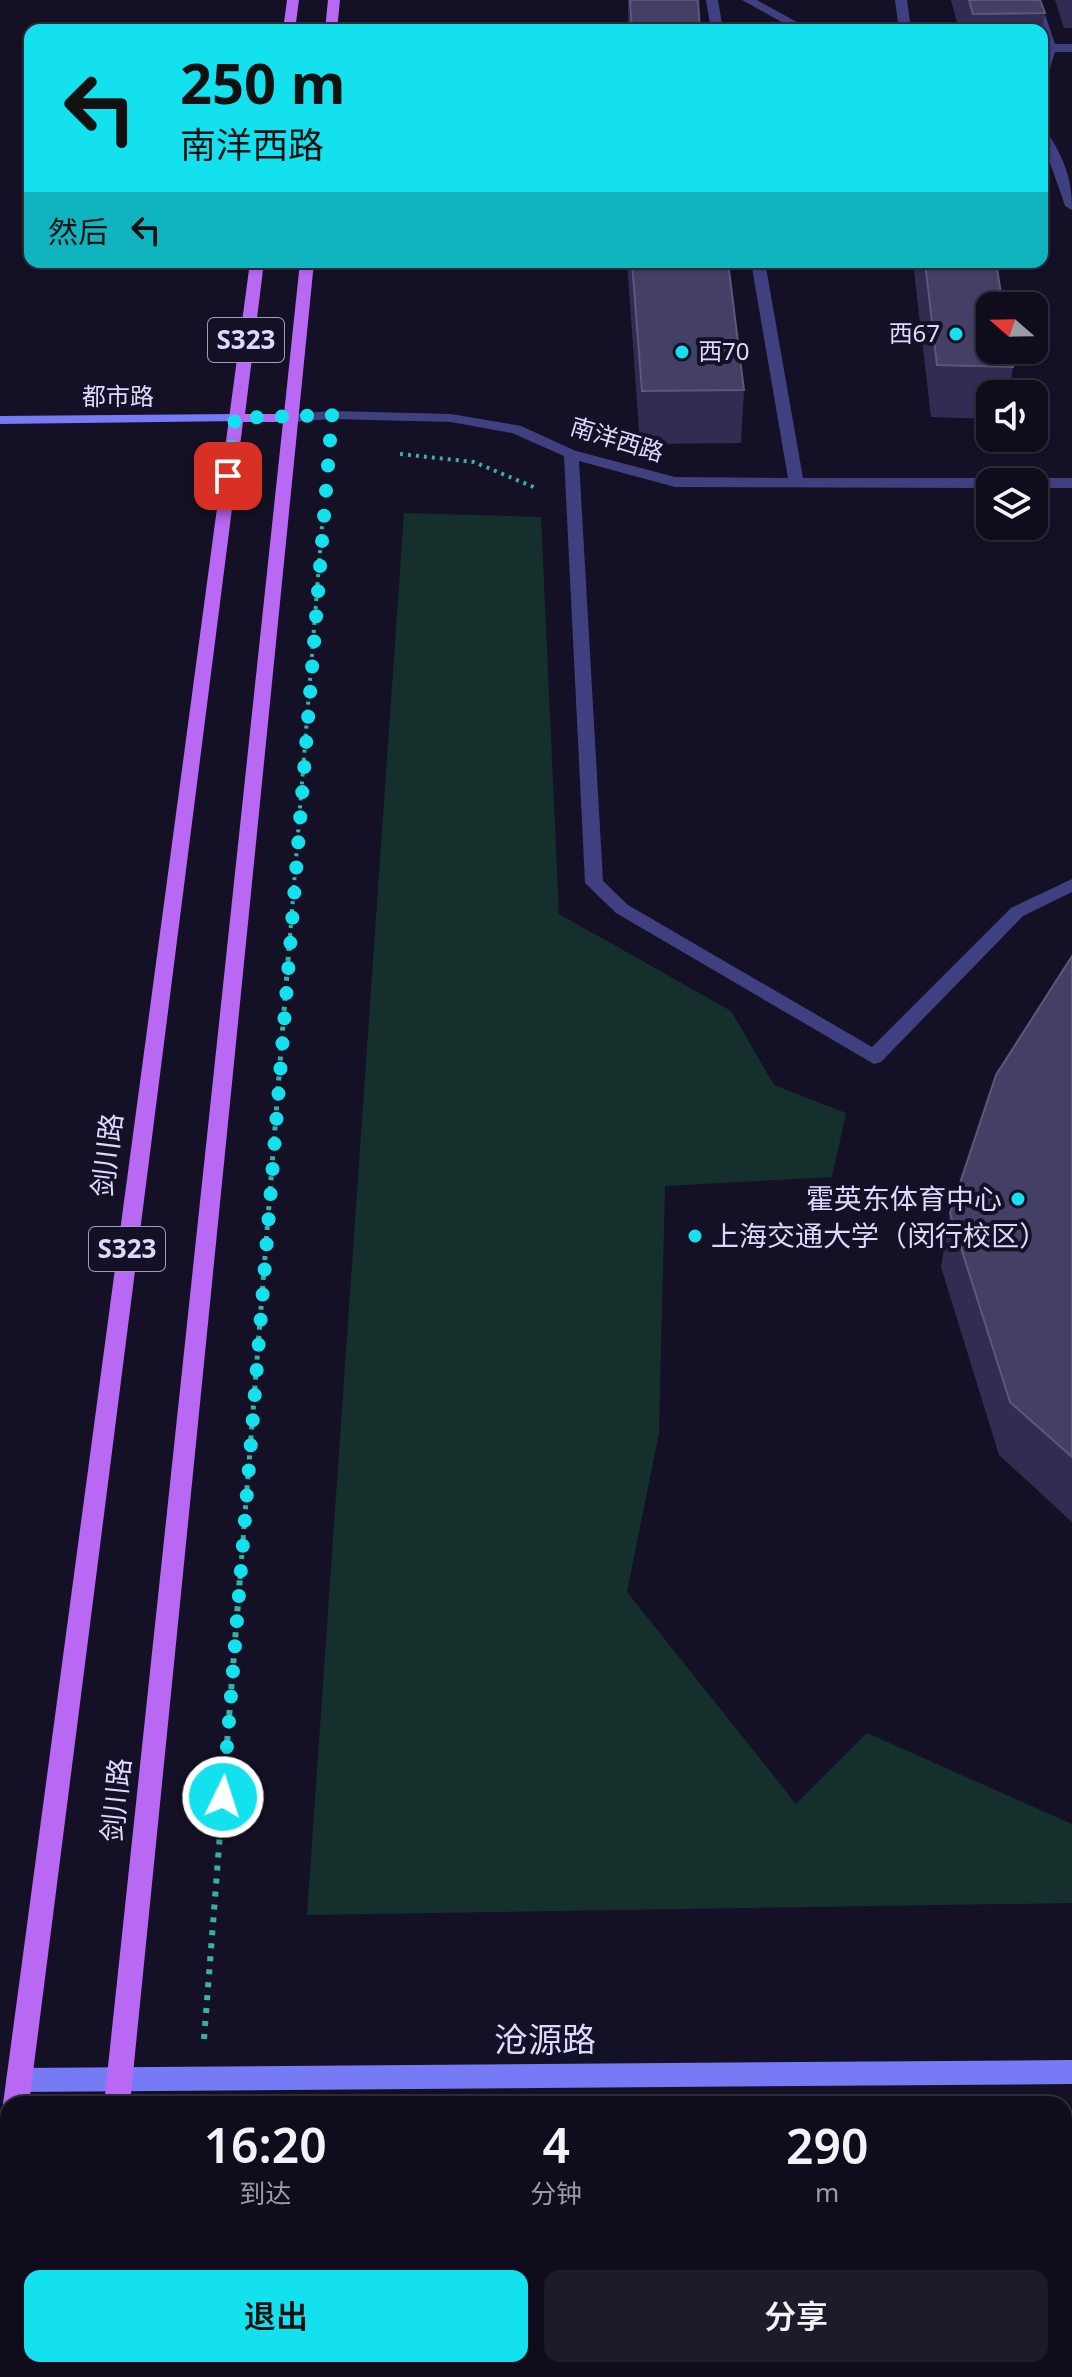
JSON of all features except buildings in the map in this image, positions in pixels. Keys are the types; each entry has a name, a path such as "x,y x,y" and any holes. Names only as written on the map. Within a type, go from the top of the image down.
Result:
{"main road":[{"path":"290,24 293,0"},
{"path":"332,24 334,0"},
{"name":"剑川路","path":"17,2092 256,268"},
{"name":"剑川路","path":"118,2092 306,268"},
{"name":"南洋西路","path":"235,418 291,418"}],"street":[{"name":"都市路","path":"0,420 235,418"},
{"name":"沧源路","path":"17,2092 118,2092 201,2079 1072,2072"}],"lane":[{"path":"712,0 716,24"},
{"path":"748,0 794,24"},
{"path":"901,0 904,24"},
{"path":"1034,0 1042,24"},
{"path":"1048,42 1048,55"},
{"path":"1050,48 1072,48"},
{"path":"1048,144 1057,157 1072,206"},
{"path":"759,268 797,484"},
{"name":"南洋西路","path":"291,418 332,415 451,418 516,429 571,454 675,482 976,483"},
{"path":"571,454 594,883 622,909 874,1057 1017,912 1072,885"},
{"path":"1048,483 1072,483"}],"path":[{"path":"201,2079 323,512"}],"green space":[{"path":"404,513 541,517 559,914 731,1011 774,1085 846,1113 832,1177 665,1186 659,1433 627,1592 796,1804 867,1733 1072,1824 1072,1903 307,1915"}],"place":[{"name":"西67","path":"956,334"},
{"name":"西70","path":"682,352"},
{"name":"霍英东体育中心","path":"1018,1199"},
{"name":"上海交通大学（闵行校区）","path":"695,1236"}],"route":[{"path":"223,1797 332,415 235,418 228,476"}]}
